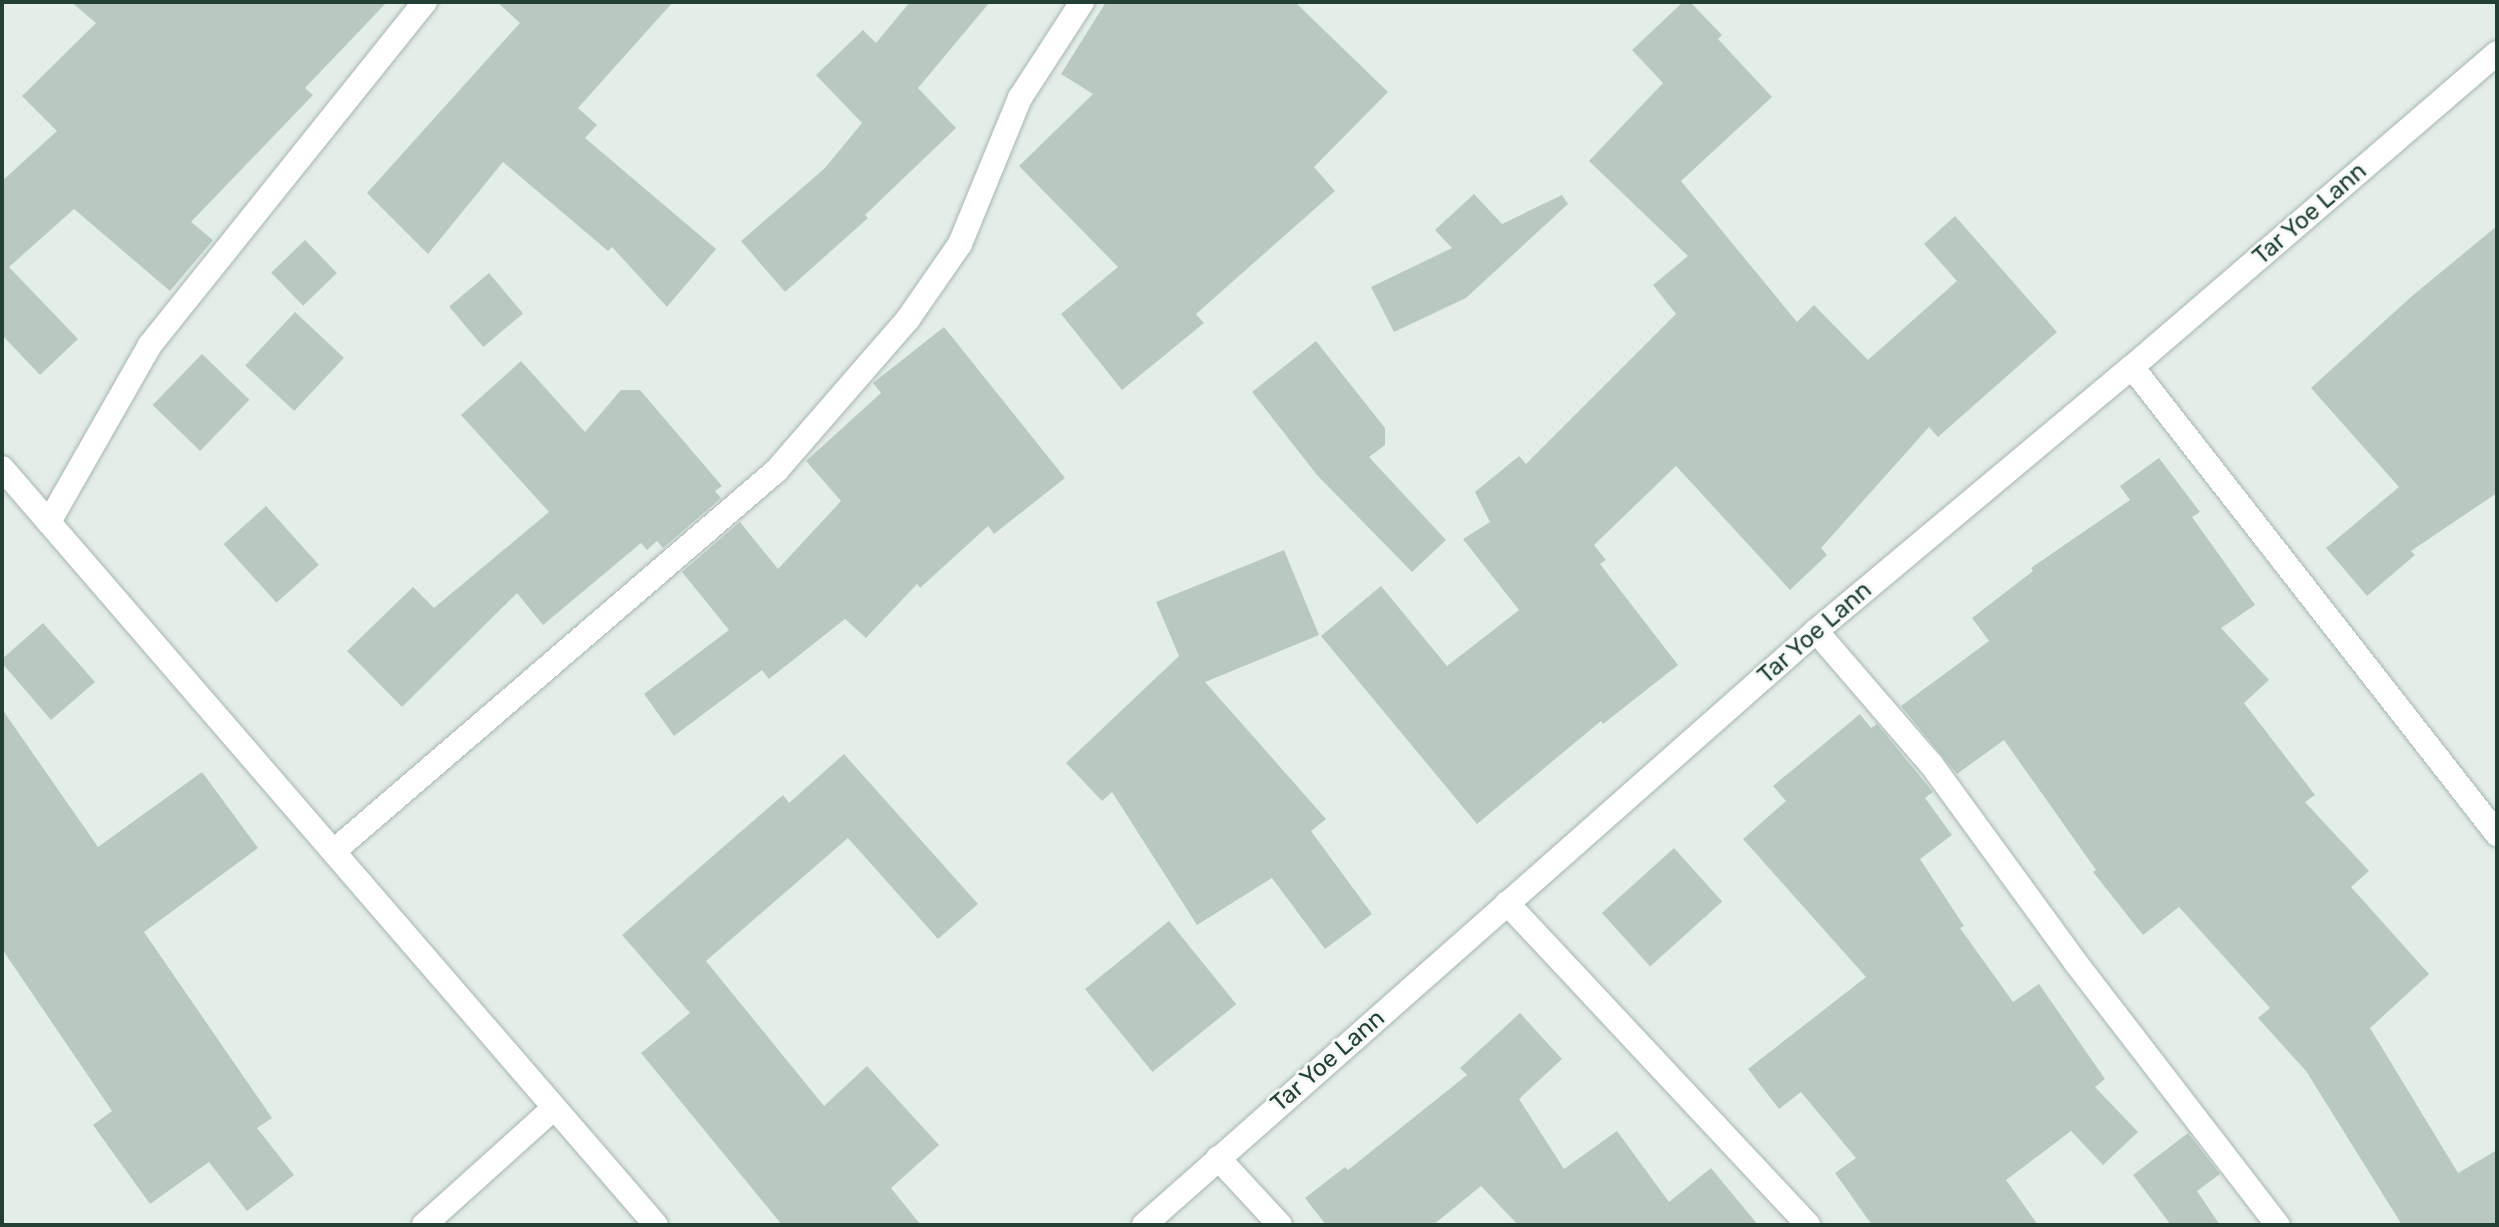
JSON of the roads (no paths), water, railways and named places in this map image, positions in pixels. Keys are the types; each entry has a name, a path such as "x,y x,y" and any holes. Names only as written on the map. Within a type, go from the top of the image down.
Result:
{"street":[{"path":"49,522 150,345 425,2"},
{"path":"334,851 776,471 908,319 960,244 1020,98 1082,2"},
{"name":"Tar Yoe Lann","path":"1144,1225 1816,631 2132,367 2497,53"},
{"path":"2132,367 2497,834"},
{"path":"2,468 656,1225"},
{"path":"1816,631 1931,764 2076,963 2278,1225"},
{"path":"1507,903 1752,1161 1808,1225"},
{"path":"424,1225 553,1109"},
{"path":"1218,1158 1280,1225"}]}
